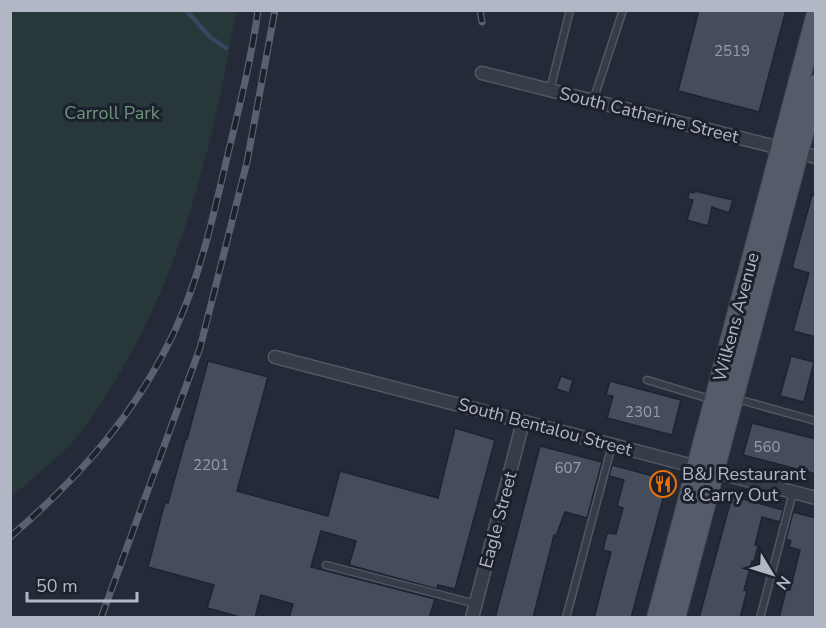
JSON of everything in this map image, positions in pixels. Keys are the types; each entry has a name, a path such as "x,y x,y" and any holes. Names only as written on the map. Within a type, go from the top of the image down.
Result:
{"main road":[{"name":"Wilkens Avenue","path":"798,152 816,17"},
{"name":"Wilkens Avenue","path":"657,618 705,469 816,85"},
{"name":"Wilkens Avenue","path":"675,618 705,469"}],"street":[{"name":"South Catherine Street","path":"482,72 798,152"},
{"name":"South Bentalou Street","path":"275,357 816,498"},
{"name":"Eagle Street","path":"472,618 523,422"}],"lane":[{"path":"550,90 570,10"},
{"path":"592,100 623,10"},
{"path":"647,380 816,421"},
{"path":"566,618 612,445"},
{"path":"760,618 793,492"},
{"path":"326,565 476,604"}],"green space":[{"name":"Carroll Park","path":"10,11 236,11 206,156 177,250 159,296 113,384 86,425 68,447 11,498"}],"building":[{"path":"699,10 786,10 759,112 678,91"},
{"path":"695,191 733,200 729,213 712,207 708,226 687,220 693,200 688,199 689,192 694,193"},
{"path":"812,195 816,196 816,337 793,331 809,273 792,268"},
{"path":"791,356 814,362 804,402 780,396"},
{"path":"208,361 268,377 237,491 328,516 340,471 438,498 455,428 495,440 455,589 438,585 437,589 349,565 356,541 321,531 311,567 435,599 429,618 289,618 293,604 261,595 255,618 244,618 207,608 214,585 148,567 165,502 168,503"},
{"path":"561,376 573,380 569,393 556,389"},
{"path":"610,381 681,400 672,435 607,418 613,396 606,395"},
{"path":"752,423 816,439 816,474 743,455"},
{"path":"540,446 602,462 587,518 565,512 556,536 554,535 533,618 495,618"},
{"path":"612,465 668,480 631,618 594,618 611,552 603,550 607,533 616,534 623,508 617,506 624,480 609,476"},
{"path":"732,496 783,510 780,522 762,517 755,545 758,546 744,590 747,591 740,618 699,618"},
{"path":"793,512 816,518 816,618 779,618 786,590 790,590 800,550 789,547 791,541 786,539"}],"waterway":[{"path":"186,10 210,37 226,48"}],"railway":[{"path":"10,537 60,491 105,442 143,388 176,328 192,288 211,225 244,87 258,10"},
{"path":"101,618 200,348 247,162 275,10"},
{"path":"480,10 482,22"}],"place":[{"name":"B&J Restaurant & Carry Out","path":"663,484"}]}
